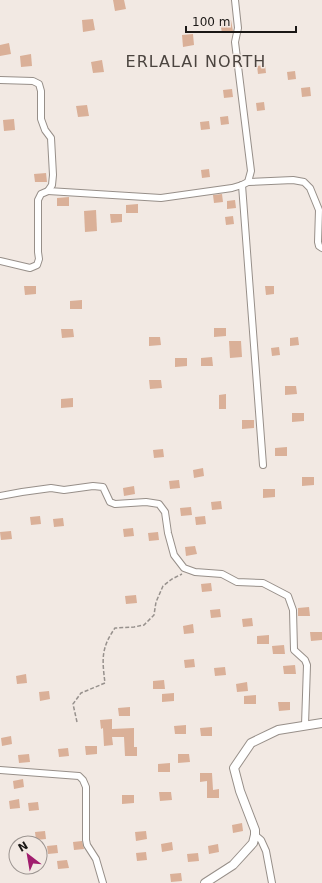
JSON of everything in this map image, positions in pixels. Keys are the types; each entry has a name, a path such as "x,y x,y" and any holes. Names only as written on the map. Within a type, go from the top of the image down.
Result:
{"street":[{"path":"236,0 238,28 235,42 251,171 248,182"},
{"path":"0,80 33,81 39,84 41,91 41,120 50,138 53,175 52,185 48,191"},
{"path":"0,261 30,268 37,265 39,259 38,200 41,194 48,191 161,198 232,188 242,186 248,182 293,180 304,182 310,188 319,210 318,242 319,246 322,248"},
{"path":"242,186 263,465"},
{"path":"0,496 51,488 64,490 93,486 103,487 110,502 115,504 146,502 159,504 165,512 168,533 174,555 184,568 195,572 222,574 237,582 263,582 288,596 293,610 294,650 305,660 307,665 305,726"},
{"path":"205,883 233,865 253,843 255,830 240,791 234,768 251,743 278,730 322,723"},
{"path":"0,770 79,776 83,780 86,787 86,840 87,845 96,859 102,883"},
{"path":"255,835 262,840 266,851 272,883"}],"path":[{"path":"77,722 73,704 81,693 105,683 103,651 109,636 115,628 134,627 144,624 154,615 156,602 163,586 172,579 189,570"}],"building":[{"path":"113,0 124,0 126,9 115,11"},
{"path":"93,19 95,30 83,32 82,20"},
{"path":"231,20 233,31 222,33 220,22"},
{"path":"193,34 194,45 183,47 182,35"},
{"path":"9,43 11,54 0,56 0,45"},
{"path":"31,54 32,66 21,67 20,56"},
{"path":"102,60 104,72 93,73 91,62"},
{"path":"265,65 266,73 258,74 257,66"},
{"path":"295,71 296,79 288,80 287,72"},
{"path":"310,87 311,96 302,97 301,88"},
{"path":"232,89 233,97 224,98 223,90"},
{"path":"264,102 265,110 257,111 256,103"},
{"path":"87,105 89,116 78,117 76,106"},
{"path":"228,116 229,124 221,125 220,117"},
{"path":"14,119 15,130 4,131 3,120"},
{"path":"209,121 210,129 201,130 200,122"},
{"path":"209,169 210,177 202,178 201,170"},
{"path":"46,173 47,182 35,182 34,174"},
{"path":"222,194 223,202 214,203 213,195"},
{"path":"69,197 69,206 57,206 57,198"},
{"path":"235,200 236,208 227,209 227,201"},
{"path":"138,204 138,213 126,213 126,205"},
{"path":"96,210 97,231 85,232 84,211"},
{"path":"110,214 122,214 122,222 111,223"},
{"path":"233,216 234,224 226,225 225,217"},
{"path":"24,286 36,286 36,294 25,295"},
{"path":"265,286 274,286 274,294 266,295"},
{"path":"82,300 82,309 70,309 70,301"},
{"path":"214,328 226,328 226,336 214,337"},
{"path":"61,329 73,329 74,337 62,338"},
{"path":"149,337 160,337 161,345 149,346"},
{"path":"298,337 299,345 290,346 290,338"},
{"path":"229,341 241,341 242,357 230,358"},
{"path":"279,347 280,355 272,356 271,348"},
{"path":"212,357 213,366 201,366 201,358"},
{"path":"175,358 187,358 187,366 175,367"},
{"path":"149,380 161,380 162,388 150,389"},
{"path":"285,386 296,386 297,394 285,395"},
{"path":"226,394 226,409 219,409 219,395"},
{"path":"73,398 73,407 61,408 61,399"},
{"path":"292,413 304,413 304,421 292,422"},
{"path":"242,420 254,420 254,428 242,429"},
{"path":"287,447 287,456 275,456 275,448"},
{"path":"163,449 164,457 154,458 153,450"},
{"path":"203,468 204,476 194,478 193,470"},
{"path":"302,477 314,477 314,485 302,486"},
{"path":"179,480 180,488 170,489 169,481"},
{"path":"134,486 135,494 124,496 123,488"},
{"path":"263,489 275,489 275,497 263,498"},
{"path":"221,501 222,509 212,510 211,502"},
{"path":"191,507 192,515 181,516 180,508"},
{"path":"40,516 41,524 31,525 30,517"},
{"path":"205,516 206,524 196,525 195,517"},
{"path":"63,518 64,526 54,527 53,519"},
{"path":"133,528 134,536 124,537 123,529"},
{"path":"11,531 12,539 1,540 0,532"},
{"path":"158,532 159,540 149,541 148,533"},
{"path":"195,546 197,554 186,556 185,547"},
{"path":"211,583 212,591 202,592 201,584"},
{"path":"136,595 137,603 126,604 125,596"},
{"path":"309,607 310,616 298,616 298,608"},
{"path":"220,609 221,617 211,618 210,610"},
{"path":"252,618 253,626 243,627 242,619"},
{"path":"193,624 194,633 184,634 183,626"},
{"path":"310,632 322,632 322,640 311,641"},
{"path":"269,635 269,644 257,644 257,636"},
{"path":"284,645 285,654 273,654 272,646"},
{"path":"194,659 195,667 185,668 184,660"},
{"path":"295,665 296,674 284,674 283,666"},
{"path":"225,667 226,675 215,676 214,668"},
{"path":"26,674 27,683 17,684 16,676"},
{"path":"164,680 165,689 153,689 153,681"},
{"path":"247,682 248,691 237,692 236,684"},
{"path":"49,691 50,699 40,701 39,692"},
{"path":"174,693 174,701 162,702 162,694"},
{"path":"256,695 256,704 244,704 244,696"},
{"path":"278,702 290,702 290,710 279,711"},
{"path":"130,707 130,716 119,716 118,708"},
{"path":"112,719 112,729 134,728 134,747 137,747 137,756 125,756 124,737 112,737 113,745 104,746 103,728 101,729 100,720"},
{"path":"186,725 186,734 175,734 174,726"},
{"path":"212,727 212,736 201,736 200,728"},
{"path":"11,736 12,744 2,746 1,738"},
{"path":"85,746 97,746 97,754 86,755"},
{"path":"68,748 69,756 59,757 58,749"},
{"path":"29,754 30,762 19,763 18,755"},
{"path":"178,754 189,754 190,762 178,763"},
{"path":"170,763 170,772 158,772 158,764"},
{"path":"200,773 212,773 213,790 219,789 219,798 207,798 207,781 200,782"},
{"path":"23,779 24,787 14,789 13,781"},
{"path":"159,792 171,792 172,800 160,801"},
{"path":"122,795 134,795 134,803 122,804"},
{"path":"19,799 20,808 10,809 9,801"},
{"path":"38,802 39,810 29,811 28,803"},
{"path":"242,823 243,831 233,833 232,825"},
{"path":"45,831 46,835 35,835 35,832"},
{"path":"146,831 147,839 136,841 135,832"},
{"path":"82,841 84,849 74,850 73,842"},
{"path":"172,842 173,850 162,852 161,844"},
{"path":"218,844 219,852 209,854 208,846"},
{"path":"57,845 58,853 48,854 48,846"},
{"path":"146,852 147,860 137,861 136,853"},
{"path":"198,853 199,861 188,862 187,854"},
{"path":"67,860 69,868 58,869 57,861"},
{"path":"181,873 182,881 171,882 170,874"}],"district":[{"name":"ERLALAI NORTH","path":"196,61"}]}
